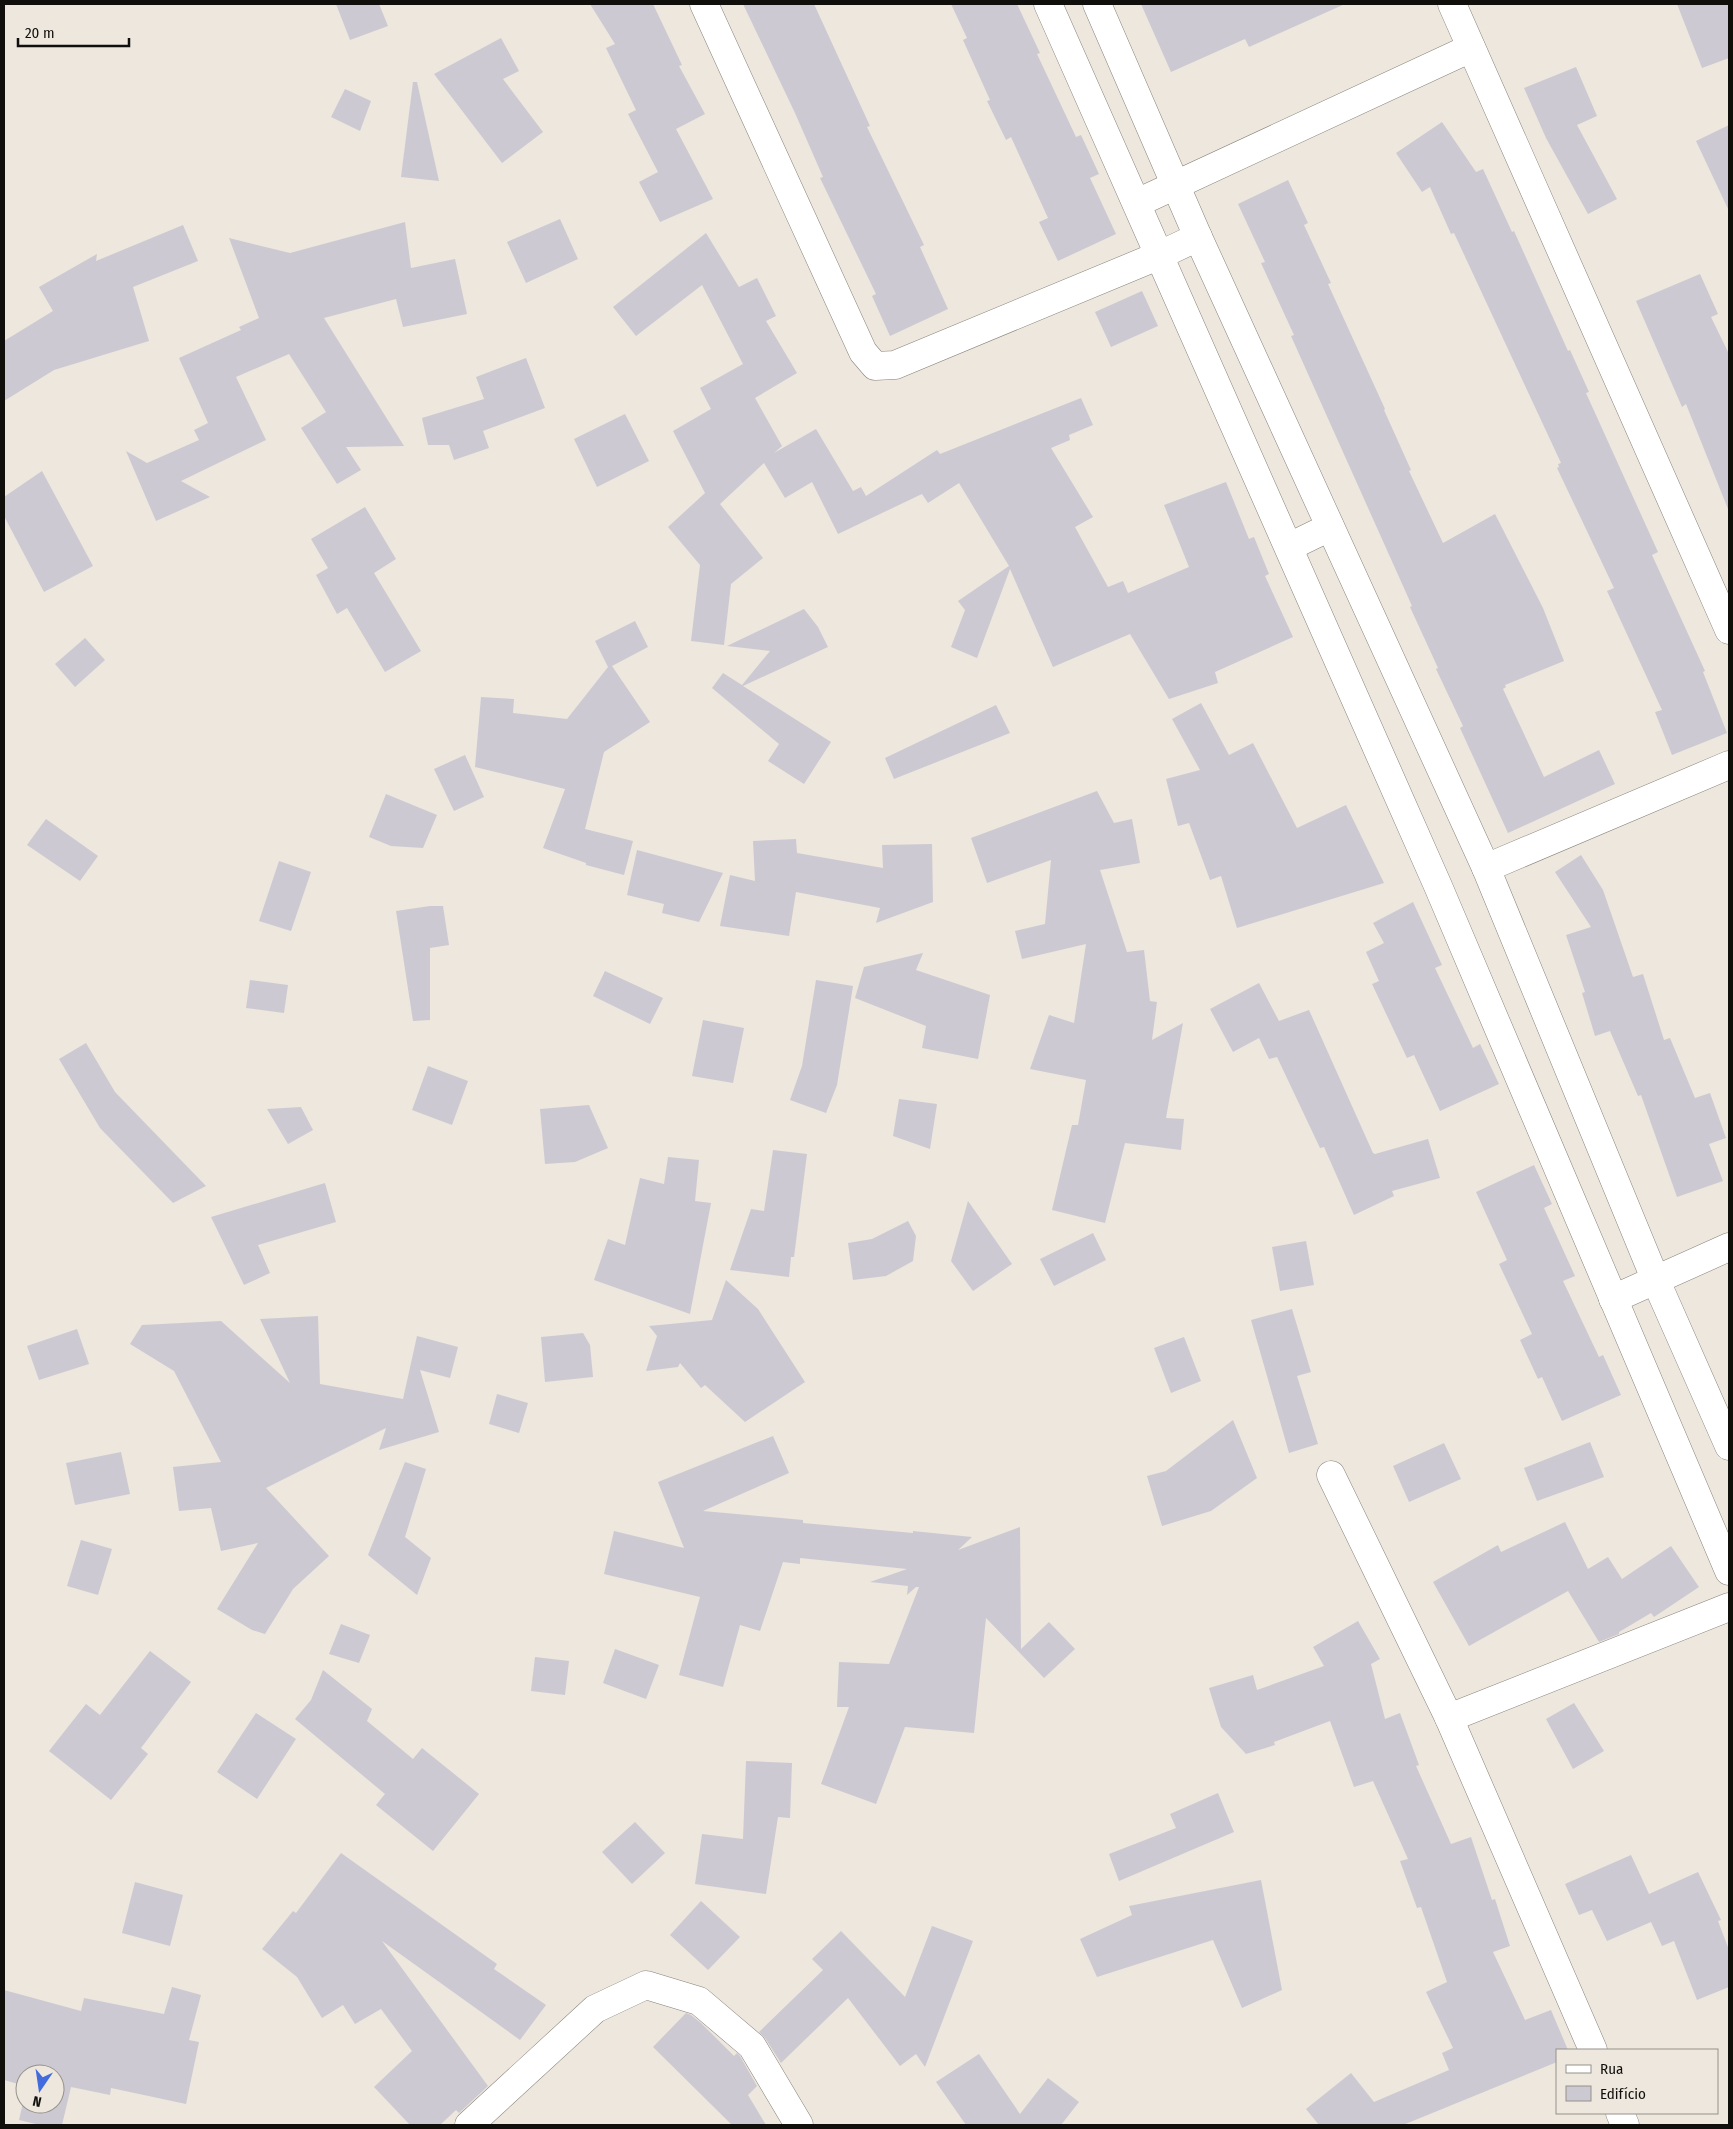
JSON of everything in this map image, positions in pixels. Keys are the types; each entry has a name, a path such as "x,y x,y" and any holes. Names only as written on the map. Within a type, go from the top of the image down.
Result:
{"street":[{"path":"704,4 863,352 875,366 895,365 1160,255 1198,237"},
{"path":"1048,4 1438,886 1729,1571"},
{"path":"1097,4 1198,237 1486,868 1656,1280 1729,1446"},
{"path":"1452,4 1729,630"},
{"path":"1137,203 1471,48"},
{"path":"1289,547 1330,527"},
{"path":"1486,868 1729,765"},
{"path":"1613,1299 1729,1247"},
{"path":"1330,1475 1449,1718 1593,2049"},
{"path":"1449,1718 1729,1607"},
{"path":"468,2125 595,2009 646,1985 699,2001 752,2046 799,2125"}],"building":[{"path":"336,4 379,4 388,26 350,40"},
{"path":"590,4 653,4 682,65 679,66 705,114 676,129 713,199 660,222 639,182 658,172 628,114 636,110 606,48 615,44"},
{"path":"743,4 814,4 870,126 867,127 924,245 920,247 948,309 890,336 872,296 876,294 820,178 823,177 795,113"},
{"path":"951,4 1017,4 1040,53 1037,54 1076,137 1081,135 1099,174 1090,178 1116,234 1058,261 1039,222 1048,218 1011,137 1006,140 987,101 990,100 963,40 967,38"},
{"path":"1141,4 1345,4 1249,47 1245,39 1171,72"},
{"path":"1677,4 1729,4 1729,58 1702,68"},
{"path":"501,38 519,71 503,79 543,132 502,163 434,74"},
{"path":"1576,67 1597,116 1577,125 1617,199 1588,214 1546,138 1524,88"},
{"path":"413,82 417,82 439,181 401,177"},
{"path":"345,89 371,101 360,131 331,117"},
{"path":"1442,122 1476,172 1483,169 1512,232 1514,231 1568,351 1570,350 1589,392 1586,393 1658,552 1652,555 1705,671 1703,672 1727,733 1672,755 1655,712 1662,710 1607,591 1614,588 1557,468 1559,467 1558,464 1561,463 1454,233 1451,234 1430,187 1422,192 1396,153"},
{"path":"1729,125 1729,211 1696,141"},
{"path":"1288,180 1308,223 1304,225 1331,283 1328,284 1385,409 1411,470 1409,471 1443,543 1495,514 1543,608 1564,661 1505,685 1506,687 1503,689 1544,777 1599,750 1615,784 1508,833 1460,728 1463,726 1436,669 1438,668 1410,607 1412,606 1291,336 1294,335 1261,263 1265,262 1238,204"},
{"path":"560,219 578,259 526,283 507,242"},
{"path":"405,222 411,268 455,259 467,314 403,327 396,299 324,318 404,446 346,447 361,470 337,484 301,428 326,412 289,354 236,377 266,440 181,481 210,497 156,521 126,451 147,463 199,440 194,430 208,423 179,358 241,330 239,327 259,318 229,238 290,253"},
{"path":"183,225 198,261 133,287 149,341 54,370 4,401 4,341 53,311 39,287 97,254 96,261"},
{"path":"706,233 739,287 757,278 776,316 766,321 797,373 755,398 782,446 774,453 816,429 853,491 861,487 866,496 937,450 940,454 1081,398 1093,425 1069,435 1070,440 1051,448 1093,517 1075,527 1108,587 1123,581 1128,593 1189,567 1164,505 1226,482 1249,539 1254,537 1269,574 1265,576 1293,637 1215,672 1218,683 1169,699 1130,634 1053,667 1010,569 977,658 951,647 965,610 958,601 1009,566 959,483 928,503 922,494 838,534 812,482 785,498 764,463 720,504 763,558 731,584 724,645 691,641 700,565 668,527 705,493 673,431 711,409 700,388 743,364 702,285 636,336 613,307"},
{"path":"1700,274 1718,314 1711,317 1729,354 1728,509 1686,404 1682,407 1636,301"},
{"path":"1142,291 1158,326 1111,347 1095,312"},
{"path":"526,358 545,408 483,431 489,448 454,460 449,445 428,445 422,418 484,399 476,377"},
{"path":"625,414 649,461 597,487 574,439"},
{"path":"42,471 93,566 44,592 4,516 4,497"},
{"path":"365,507 396,559 374,573 421,651 385,672 347,608 337,614 316,575 328,568 311,539"},
{"path":"804,609 818,627 828,647 743,686 831,742 804,784 768,761 779,744 712,688 723,673 742,685 770,651 727,646"},
{"path":"635,621 648,647 612,666 650,722 604,752 585,829 633,841 624,875 586,865 586,863 543,848 565,789 475,767 481,697 514,699 513,713 567,719 608,667 595,641"},
{"path":"85,638 105,660 75,687 55,664"},
{"path":"1201,703 1229,755 1253,743 1297,828 1346,805 1384,883 1237,928 1221,876 1210,880 1189,823 1178,826 1166,779 1200,770 1172,719"},
{"path":"996,705 1010,733 894,779 885,758"},
{"path":"465,755 484,797 454,811 434,769"},
{"path":"1097,791 1114,823 1132,819 1140,863 1100,870 1127,952 1144,950 1150,1001 1157,1002 1152,1040 1183,1023 1166,1118 1184,1119 1181,1150 1125,1143 1105,1223 1052,1210 1072,1125 1078,1125 1086,1080 1030,1069 1049,1015 1074,1023 1086,944 1022,959 1015,931 1045,924 1051,860 987,883 971,838"},
{"path":"386,794 437,815 423,848 391,846 369,837"},
{"path":"46,819 98,856 80,881 27,845"},
{"path":"796,839 797,853 883,868 882,845 932,844 933,902 876,923 880,908 796,892 789,936 720,926 730,875 755,881 753,841"},
{"path":"637,850 723,873 699,922 662,913 664,904 627,895"},
{"path":"1581,855 1603,890 1633,977 1643,974 1664,1040 1670,1038 1695,1098 1710,1093 1726,1138 1709,1144 1723,1181 1677,1197 1641,1095 1638,1096 1610,1031 1595,1036 1582,993 1585,992 1566,935 1591,927 1555,872"},
{"path":"279,861 311,872 291,931 259,921"},
{"path":"1413,902 1442,965 1435,968 1473,1048 1480,1044 1499,1084 1440,1111 1414,1055 1407,1058 1372,984 1379,981 1366,952 1384,943 1373,923"},
{"path":"443,906 449,945 430,948 430,1020 413,1021 396,911"},
{"path":"923,953 916,970 990,995 978,1059 922,1048 926,1026 855,998 864,967"},
{"path":"605,971 663,998 650,1024 593,996"},
{"path":"250,980 288,985 284,1013 246,1008"},
{"path":"816,980 853,986 837,1085 826,1113 790,1100 802,1066"},
{"path":"1259,983 1279,1021 1309,1010 1373,1153 1428,1139 1440,1178 1392,1191 1394,1196 1354,1215 1324,1147 1320,1148 1277,1057 1269,1059 1259,1038 1233,1052 1210,1009"},
{"path":"703,1020 744,1028 733,1083 692,1076"},
{"path":"86,1043 115,1092 206,1186 173,1203 100,1128 59,1059"},
{"path":"428,1066 468,1081 452,1125 412,1110"},
{"path":"899,1099 937,1104 930,1149 893,1136"},
{"path":"589,1105 608,1148 575,1162 545,1164 540,1109"},
{"path":"301,1107 313,1130 288,1144 267,1109"},
{"path":"773,1150 807,1154 794,1257 791,1257 789,1277 730,1270 751,1209 764,1211"},
{"path":"668,1157 699,1160 695,1201 711,1203 690,1314 594,1280 608,1239 625,1245 640,1178 664,1184"},
{"path":"1534,1165 1552,1204 1544,1208 1575,1276 1563,1281 1599,1357 1603,1355 1621,1395 1562,1421 1542,1377 1538,1379 1520,1340 1532,1334 1499,1264 1507,1260 1476,1192"},
{"path":"325,1183 336,1222 258,1245 270,1273 244,1285 211,1217"},
{"path":"968,1201 1012,1264 973,1291 951,1261"},
{"path":"908,1221 916,1236 913,1261 886,1276 853,1280 848,1243 872,1239"},
{"path":"1093,1233 1106,1260 1054,1286 1040,1259"},
{"path":"1306,1241 1314,1285 1280,1291 1272,1247"},
{"path":"726,1280 758,1309 805,1382 745,1422 705,1385 701,1388 680,1363 678,1367 646,1371 657,1336 649,1326 712,1320"},
{"path":"1292,1309 1311,1372 1297,1376 1318,1444 1289,1453 1251,1320"},
{"path":"318,1316 320,1384 403,1399 417,1336 458,1347 450,1378 420,1370 439,1432 379,1450 386,1428 266,1488 329,1556 293,1589 265,1634 252,1630 217,1609 258,1543 221,1551 211,1508 179,1511 173,1467 221,1462 174,1371 130,1344 142,1325 221,1321 290,1383 260,1319"},
{"path":"77,1329 89,1364 39,1380 27,1346"},
{"path":"583,1333 590,1345 593,1377 545,1382 541,1337"},
{"path":"1184,1337 1201,1381 1171,1393 1154,1348"},
{"path":"497,1394 528,1403 519,1433 489,1424"},
{"path":"1233,1420 1257,1478 1211,1511 1162,1526 1147,1476 1166,1471"},
{"path":"773,1436 789,1473 703,1511 803,1520 803,1523 972,1537 958,1550 1020,1527 1021,1649 1049,1622 1075,1649 1044,1678 986,1618 974,1733 905,1727 876,1804 821,1784 849,1707 837,1707 839,1662 889,1664 919,1587 916,1587 907,1595 908,1586 870,1582 907,1569 800,1558 800,1564 783,1562 760,1631 740,1625 723,1687 679,1675 700,1597 604,1574 614,1531 684,1548 658,1482"},
{"path":"1590,1442 1604,1477 1537,1501 1524,1468"},
{"path":"1444,1443 1461,1479 1409,1502 1393,1466"},
{"path":"121,1452 130,1494 75,1505 66,1463"},
{"path":"405,1462 426,1469 405,1537 431,1558 417,1595 368,1555"},
{"path":"1565,1522 1588,1569 1608,1557 1622,1579 1671,1546 1699,1587 1654,1617 1651,1613 1619,1632 1619,1634 1599,1642 1568,1591 1469,1646 1433,1582 1498,1545 1501,1552"},
{"path":"81,1540 112,1549 98,1595 67,1586"},
{"path":"1358,1621 1380,1659 1371,1664 1385,1719 1400,1713 1419,1765 1416,1766 1451,1844 1471,1837 1492,1900 1495,1899 1510,1946 1493,1952 1525,2020 1551,2010 1568,2049 1556,2049 1556,2062 1403,2125 1319,2125 1306,2109 1351,2073 1374,2102 1449,2070 1442,2053 1453,2048 1426,1992 1447,1982 1421,1907 1417,1908 1400,1861 1408,1859 1373,1781 1354,1787 1330,1721 1274,1742 1275,1745 1246,1754 1221,1727 1209,1688 1253,1675 1257,1690 1324,1666 1313,1647"},
{"path":"341,1624 370,1635 359,1663 329,1654"},
{"path":"615,1649 659,1665 646,1699 603,1683"},
{"path":"150,1651 191,1682 141,1748 148,1754 111,1800 49,1751 86,1704 100,1715"},
{"path":"535,1657 569,1661 565,1695 531,1691"},
{"path":"323,1670 372,1709 367,1721 413,1759 422,1748 479,1794 433,1851 376,1805 385,1794 295,1719 311,1700"},
{"path":"1574,1703 1604,1751 1573,1769 1546,1719"},
{"path":"256,1713 296,1739 257,1799 217,1772"},
{"path":"746,1761 792,1763 790,1818 778,1817 766,1894 695,1884 702,1834 743,1839"},
{"path":"1218,1793 1234,1832 1119,1881 1109,1854 1176,1828 1170,1814"},
{"path":"635,1822 665,1853 632,1884 602,1852"},
{"path":"341,1853 497,1964 494,1969 546,2005 520,2040 382,1941 488,2086 459,2113 456,2110 440,2125 410,2125 374,2087 412,2051 381,2009 355,2024 343,2005 322,2018 297,1977 262,1949 293,1911 296,1913"},
{"path":"1631,1855 1649,1894 1698,1872 1721,1920 1718,1921 1729,1950 1729,1987 1697,2000 1674,1941 1662,1946 1651,1922 1607,1941 1592,1910 1579,1915 1565,1884"},
{"path":"1261,1880 1282,1990 1242,2008 1213,1940 1097,1977 1080,1939 1132,1915 1129,1906"},
{"path":"135,1882 183,1895 170,1946 122,1933"},
{"path":"701,1901 740,1937 708,1970 670,1935"},
{"path":"932,1926 973,1941 925,2067 916,2054 900,2066 848,1998 781,2063 759,2032 823,1970 812,1959 841,1931 905,1997"},
{"path":"172,1987 201,1995 189,2040 199,2042 186,2104 111,2088 110,2095 71,2087 65,2112 65,2064 15,2064 15,2083 4,2080 4,1990 81,2011 84,1998 164,2014"},
{"path":"686,2013 701,2023 734,2056 737,2053 740,2056 757,2086 748,2095 766,2125 732,2125 653,2047"},
{"path":"979,2054 1020,2114 1048,2078 1079,2102 1061,2125 966,2125 936,2082"},
{"path":"20,2114 65,2114 62,2125 40,2125 19,2120"}]}
